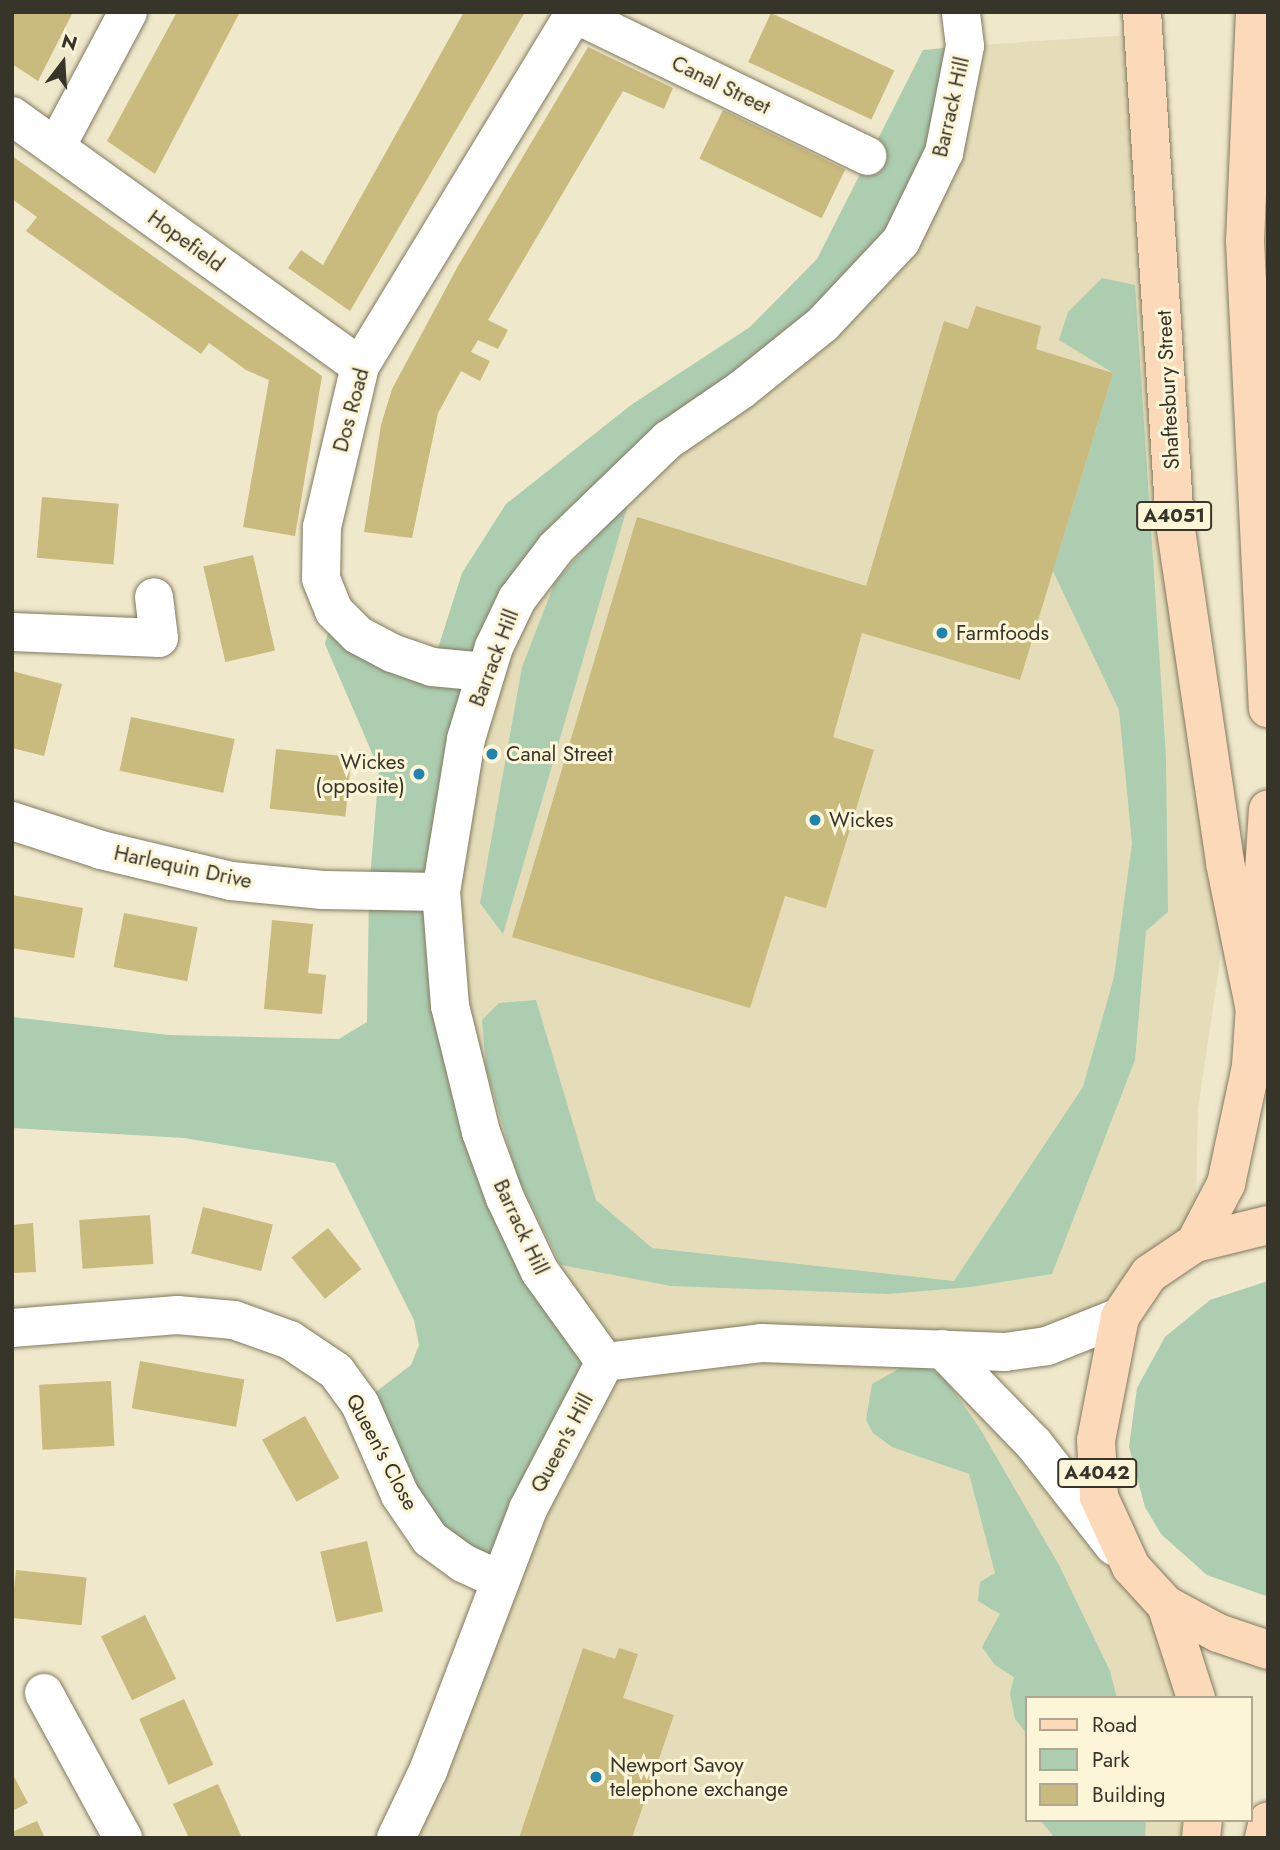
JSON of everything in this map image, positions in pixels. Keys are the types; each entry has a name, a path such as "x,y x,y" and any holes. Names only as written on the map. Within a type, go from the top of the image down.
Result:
{"main road":[{"name":"Shaftesbury Street","path":"1142,12 1175,523 1225,863 1256,1015"},
{"path":"1255,12 1245,241 1268,708"},
{"name":"A4042","path":"1195,1243 1226,1184 1241,1126 1256,1015 1268,810"},
{"name":"A4042","path":"1268,1225 1195,1243 1149,1275 1120,1317 1096,1440 1099,1497 1131,1567 1166,1605 1218,1633 1268,1650"},
{"name":"A4042","path":"1166,1605 1190,1668 1196,1696"},
{"path":"1264,1838 1268,1821"}],"street":[{"path":"56,147 128,12"},
{"name":"Barrack Hill","path":"605,1362 540,1272 505,1198 481,1132 450,1006 441,892 466,739 485,672 517,599 573,530 668,440 741,390 823,324 901,241 944,153 965,46 961,12"},
{"name":"Dos Road","path":"485,672 432,667 392,653 358,635 334,611 321,578 323,527 360,366 575,13"},
{"name":"Canal Street","path":"575,13 867,156"},
{"name":"Hopefield","path":"12,116 360,366"},
{"path":"12,632 159,638 154,597"},
{"name":"Harlequin Drive","path":"12,821 101,850 231,881 323,890 441,892"},
{"name":"Queen's Close","path":"12,1328 177,1315 234,1321 290,1340 336,1371 360,1404 400,1495 430,1539 463,1563 498,1579"},
{"path":"605,1362 761,1343 1005,1352 1046,1346 1120,1317"},
{"path":"942,1349 1034,1444 1131,1567"},
{"name":"Queen's Hill","path":"396,1838 428,1771 498,1579 528,1509 605,1362"},
{"path":"44,1693 123,1838"}],"shaded area":[{"path":"1144,34 1225,863 1219,968 1198,1108 1195,1243 1120,1317 944,1349 1131,1567 1195,1696 1024,1696 1024,1822 1203,1822 1201,1838 396,1838 498,1579 505,1198 441,892 517,599 741,390 965,46"}],"green space":[{"path":"965,46 901,241 517,599 441,892 481,1132 605,1362 498,1579 463,1563 360,1404 411,1365 419,1345 414,1320 335,1163 184,1138 12,1128 12,1017 169,1035 339,1039 367,1022 369,891 379,769 325,644 334,611 432,667 462,573 506,504 631,405 750,327 817,259 923,50"},
{"path":"1102,278 1135,285 1166,757 1168,912 1146,931 1135,1060 1052,1274 970,1287 888,1294 671,1286 561,1265 518,1178 486,1068 482,1020 499,1003 536,1000 596,1200 652,1248 954,1281 1083,1087 1114,977 1132,843 1119,710 1053,571 1113,373 1059,340 1068,312"},
{"path":"630,498 503,934 480,903 522,667 555,582"},
{"path":"1268,1281 1266,1596 1207,1575 1161,1534 1145,1507 1129,1447 1137,1388 1165,1337 1210,1300"},
{"path":"922,1365 943,1376 979,1427 1059,1565 1110,1671 1116,1696 1024,1696 1024,1730 1015,1719 1010,1694 1014,1677 995,1665 982,1647 1000,1614 978,1601 980,1582 995,1573 969,1474 892,1447 873,1433 866,1420 872,1384 902,1367"},
{"path":"1042,1822 1146,1822 1145,1838 1055,1838"}],"building":[{"path":"12,12 73,12 38,81 12,64"},
{"path":"177,12 240,12 155,174 107,141"},
{"path":"464,12 525,12 350,311 288,268 301,250 323,265"},
{"path":"771,13 894,70 871,119 748,62"},
{"path":"588,47 673,88 664,109 623,91 488,320 508,330 498,349 478,340 471,352 490,361 480,381 461,371 438,413 412,538 364,532 381,425 392,389 458,266"},
{"path":"723,110 845,170 822,218 699,159"},
{"path":"12,156 322,376 295,536 243,527 269,380 246,370 209,343 201,354 26,231 37,217 12,199"},
{"path":"976,306 1041,326 1036,349 1113,373 1020,680 862,633 833,737 874,750 826,908 785,896 750,1008 512,937 637,517 866,586 944,321 968,329"},
{"path":"42,497 119,504 113,564 37,558"},
{"path":"253,555 275,650 225,662 203,566"},
{"path":"12,671 62,684 44,756 12,748"},
{"path":"131,717 235,739 223,793 120,771"},
{"path":"276,749 352,757 345,817 270,809"},
{"path":"12,895 83,908 74,958 12,948"},
{"path":"124,913 198,927 187,981 114,967"},
{"path":"272,920 313,924 308,973 326,975 322,1014 264,1009"},
{"path":"203,1207 273,1224 261,1271 191,1254"},
{"path":"150,1215 153,1264 83,1269 79,1220"},
{"path":"33,1223 36,1272 12,1273 12,1225"},
{"path":"328,1228 361,1269 325,1299 291,1258"},
{"path":"140,1361 244,1379 236,1427 132,1408"},
{"path":"111,1381 114,1446 43,1450 39,1385"},
{"path":"305,1416 339,1478 297,1502 262,1440"},
{"path":"367,1541 383,1611 336,1622 320,1552"},
{"path":"16,1570 87,1577 82,1625 12,1618"},
{"path":"145,1615 176,1679 132,1700 101,1636"},
{"name":"Newport Savoy telephone exchange","path":"583,1648 615,1659 619,1648 638,1654 623,1698 674,1715 632,1838 519,1838"},
{"path":"184,1699 213,1765 169,1785 139,1719"},
{"path":"12,1773 28,1803 12,1811"},
{"path":"218,1784 242,1838 189,1838 173,1804"},
{"path":"37,1821 45,1838 12,1838 12,1832"}],"place":[{"name":"Farmfoods","path":"942,633"},
{"name":"Canal Street","path":"492,754"},
{"name":"Wickes (opposite)","path":"419,774"},
{"name":"Wickes","path":"815,820"},
{"name":"Newport Savoy telephone exchange","path":"596,1777"}]}
